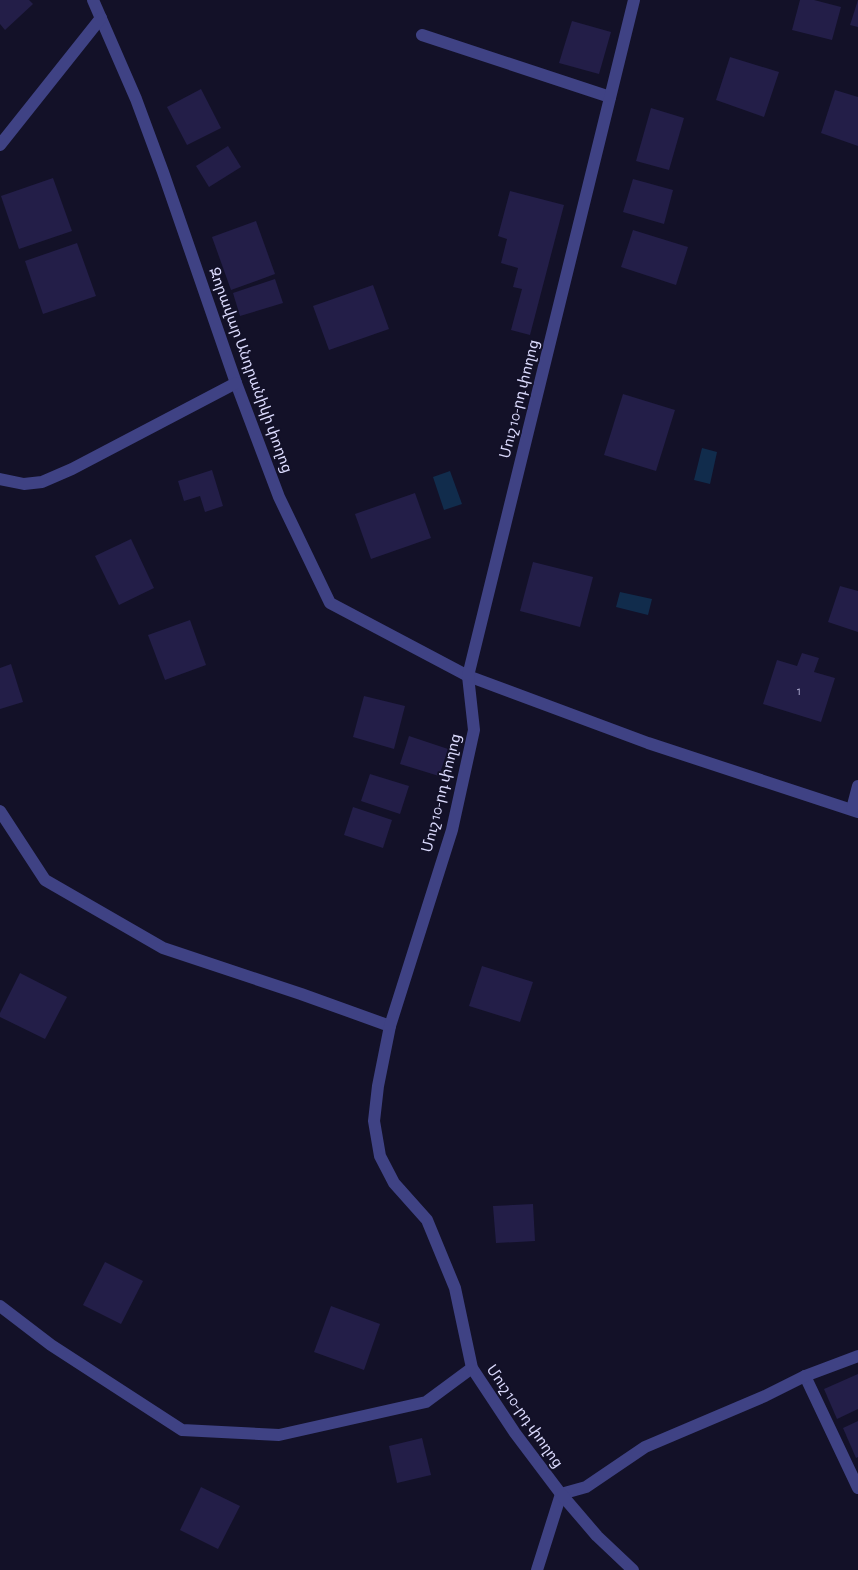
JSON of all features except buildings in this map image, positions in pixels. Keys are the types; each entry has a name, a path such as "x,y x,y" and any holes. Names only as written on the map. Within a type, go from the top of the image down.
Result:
{"street":[{"name":"Զորավար Անդրանիկի փողոց","path":"93,0 136,99 164,172 236,383 279,497 330,603 468,676 648,743 855,811"},
{"name":"Մուշ 10-րդ փողոց","path":"633,1570 597,1536 561,1494 515,1433 472,1368 455,1288 427,1220 394,1183 380,1156 374,1121 378,1086 390,1026 454,821 474,730 468,676 634,0"},
{"path":"0,144 101,18"},
{"path":"422,35 610,98"},
{"path":"0,478 24,484 42,482 72,469 236,383"},
{"path":"855,811 858,786"},
{"path":"0,811 45,880 163,948 390,1026"},
{"path":"0,1306 52,1345 182,1430 279,1435 426,1402 472,1368"},
{"path":"537,1570 561,1494 586,1487 645,1447 765,1396 805,1376 858,1356"},
{"path":"805,1376 858,1488"}],"water":[{"path":"702,448 717,452 710,484 694,480"},
{"path":"450,471 462,504 444,510 433,477"},
{"path":"620,592 652,599 648,615 616,607"}]}
